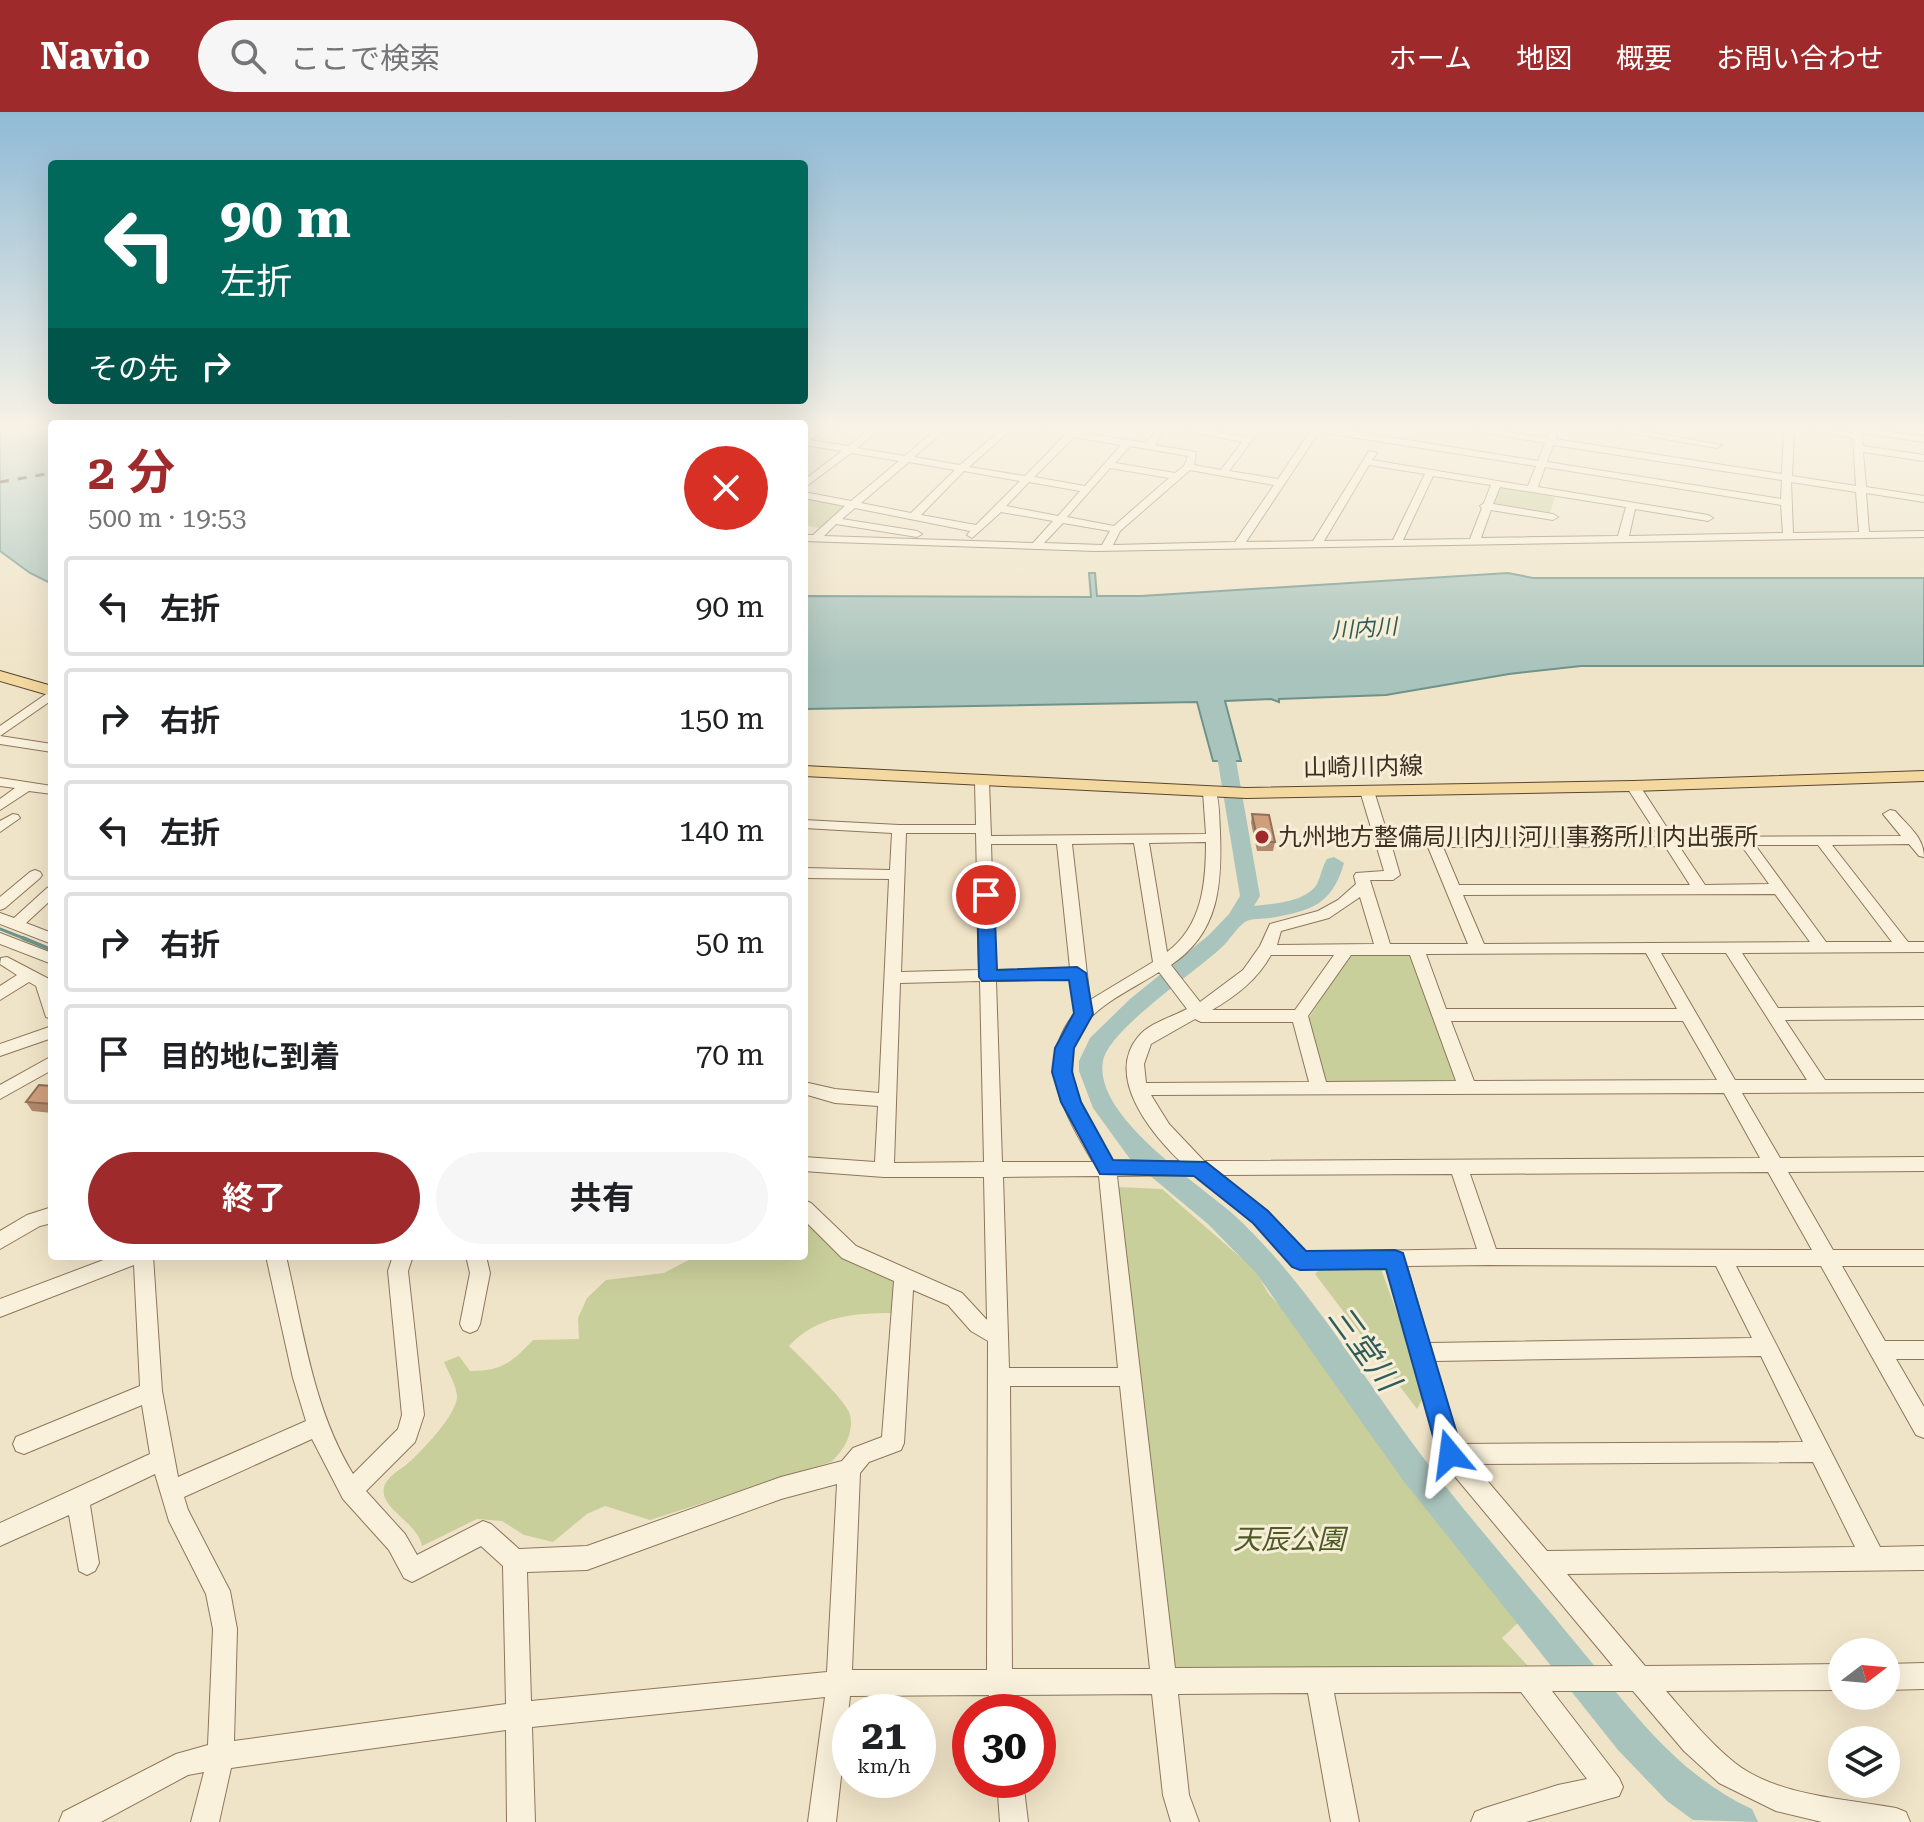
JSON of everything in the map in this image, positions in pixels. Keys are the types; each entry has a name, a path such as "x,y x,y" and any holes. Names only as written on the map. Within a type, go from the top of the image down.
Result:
{"main road":[{"path":"0,676 48,692"},
{"name":"山崎川内線","path":"808,771 1246,793 1633,786 1924,776"}],"street":[{"path":"814,536 850,508"},
{"path":"869,508 978,529"},
{"path":"914,516 922,508"},
{"path":"965,542 998,508 1116,529"},
{"path":"1036,546 1069,508"},
{"path":"1106,547 1116,529 1142,508"},
{"path":"1238,546 1265,508"},
{"path":"1317,544 1339,508"},
{"path":"1397,542 1413,508"},
{"path":"1474,542 1484,508"},
{"path":"1496,508 1553,517"},
{"path":"1548,540 1556,508"},
{"path":"1623,538 1631,508"},
{"path":"1643,508 1708,518"},
{"path":"1708,537 1710,508"},
{"path":"1785,508 1788,535"},
{"path":"1862,508 1864,534"},
{"path":"834,521 908,532 949,542"},
{"path":"814,536 1106,547 1924,534"},
{"path":"0,732 48,696"},
{"path":"0,740 48,747"},
{"path":"0,782 48,789"},
{"path":"982,782 999,1377 1001,1694"},
{"path":"0,806 27,786"},
{"path":"1633,786 1700,889"},
{"path":"1367,791 1393,875 1361,876 1384,950"},
{"path":"1185,1822 1176,1795 1163,1681 1111,1168 1071,1102 1062,1072 1065,1048 1083,1014 1164,967 1194,936 1203,919 1209,900 1212,838 1210,792"},
{"path":"1890,814 1924,853"},
{"path":"0,828 13,818"},
{"path":"808,824 1064,839 1212,838"},
{"path":"884,1170 899,829"},
{"path":"1064,839 1083,1014"},
{"path":"1141,839 1164,967 1201,1016 1300,1016"},
{"path":"1384,843 1914,840"},
{"path":"1745,841 1822,948"},
{"path":"1822,841 1904,947"},
{"path":"1434,843 1478,949"},
{"path":"808,873 897,875"},
{"path":"0,905 35,875"},
{"path":"1363,885 1339,909 1325,916 1275,928 1268,950 1245,980 1143,1042 1134,1061 1140,1089 1168,1137 1195,1168 1261,1217 1300,1260 1924,1258"},
{"path":"1453,890 1780,889"},
{"path":"16,924 48,895"},
{"path":"0,918 48,933"},
{"path":"3,964 48,933"},
{"path":"0,938 48,957"},
{"path":"1268,950 1924,947"},
{"path":"1731,948 1820,1087"},
{"path":"1651,949 1924,1428"},
{"path":"1319,1088 1300,1016 1346,950"},
{"path":"1416,950 1467,1087"},
{"path":"3,964 43,983 48,1000"},
{"path":"893,978 1077,973"},
{"path":"0,994 29,975"},
{"path":"1773,1014 1924,1013"},
{"path":"1441,1015 1687,1015"},
{"path":"0,1050 48,1033"},
{"path":"0,1093 48,1064"},
{"path":"1140,1089 1924,1086"},
{"path":"808,1089 835,1096 887,1100"},
{"path":"808,1164 884,1170 1924,1164"},
{"path":"1458,1165 1489,1257"},
{"path":"808,1212 849,1252 955,1299 978,1325 997,1336"},
{"path":"0,1241 34,1220 48,1216"},
{"path":"1723,1259 1873,1558"},
{"path":"0,1308 126,1260"},
{"path":"143,1260 151,1391 162,1460 177,1513 218,1591 226,1655 221,1756 205,1822"},
{"path":"277,1260 318,1426 339,1475 397,1542 412,1570 483,1532 515,1561 587,1558 781,1488 849,1470"},
{"path":"351,1491 407,1435 413,1415 398,1271 402,1260"},
{"path":"470,1324 480,1273 477,1260"},
{"path":"1395,1260 1450,1454 1634,1679 1693,1742 1728,1774 1754,1789 1785,1802 1896,1822"},
{"path":"822,1822 839,1683 849,1470 861,1455 893,1443 904,1276"},
{"path":"1421,1352 1767,1347"},
{"path":"1879,1350 1924,1350"},
{"path":"999,1377 1130,1377"},
{"path":"24,1444 151,1391"},
{"path":"171,1491 318,1426"},
{"path":"1450,1454 1820,1452"},
{"path":"0,1535 162,1460"},
{"path":"78,1499 87,1563"},
{"path":"1541,1563 1924,1558"},
{"path":"515,1561 521,1822"},
{"path":"1900,1677 1924,1676"},
{"path":"73,1822 185,1763 221,1756 519,1715 839,1683 1828,1677"},
{"path":"1485,1822 1558,1798 1610,1787 1532,1679"},
{"path":"1319,1681 1345,1822"},
{"path":"1012,1798 1014,1822"}],"green space":[{"path":"808,508 844,508 819,528 808,526"},
{"path":"1510,508 1552,508 1549,515"},
{"path":"1354,953 1411,953 1459,1080 1455,1083 1327,1084 1322,1079 1307,1021 1347,956"},
{"name":"天辰公園","path":"1118,1187 1162,1189 1255,1270 1268,1293 1299,1327 1405,1479 1519,1622 1502,1638 1528,1666 1180,1671 1171,1660"},
{"path":"808,1222 842,1259 895,1282 893,1313 865,1314 824,1322 811,1328 789,1346 831,1388 849,1412 851,1426 848,1440 840,1452 831,1462 650,1520 605,1506 587,1514 553,1542 524,1535 502,1521 477,1519 422,1546 413,1529 387,1502 384,1487 393,1474 428,1443 451,1414 457,1397 456,1388 444,1362 459,1356 470,1371 491,1369 513,1359 533,1340 579,1339 578,1318 587,1298 606,1280 664,1273 688,1260 808,1260"},
{"path":"1321,1268 1381,1269 1426,1393 1417,1409 1315,1274"}],"water":[{"path":"0,508 48,508 48,582 0,551"},
{"name":"川内川","path":"1089,573 1095,573 1097,596 1141,596 1508,573 1533,578 1924,578 1924,666 1581,666 1509,674 1386,695 1279,699 1279,702 1271,699 1225,701 1241,761 1213,761 1197,702 808,709 808,596 1091,597"}],"building":[{"path":"1252,814 1269,815 1275,842 1258,842"},
{"path":"39,1085 48,1086 48,1104 26,1102"}],"waterway":[{"name":"三堂川","path":"1222,732 1250,896 1237,918 1216,940 1115,1025 1099,1043 1091,1061 1091,1071 1102,1102 1132,1145 1146,1159 1197,1199 1266,1265 1413,1469 1631,1737 1680,1788 1706,1807 1739,1822"},
{"name":"三堂川","path":"1242,915 1284,908 1314,898 1326,886 1334,863"},
{"path":"0,929 25,939"},
{"path":"25,939 48,948"}],"place":[{"name":"九州地方整備局川内川河川事務所川内出張所","path":"1262,837"}],"route":[{"path":"986,895 988,977 1077,973 1083,1014 1065,1048 1062,1072 1071,1102 1107,1168 1199,1168 1261,1217 1300,1260 1395,1260 1450,1454"}]}
